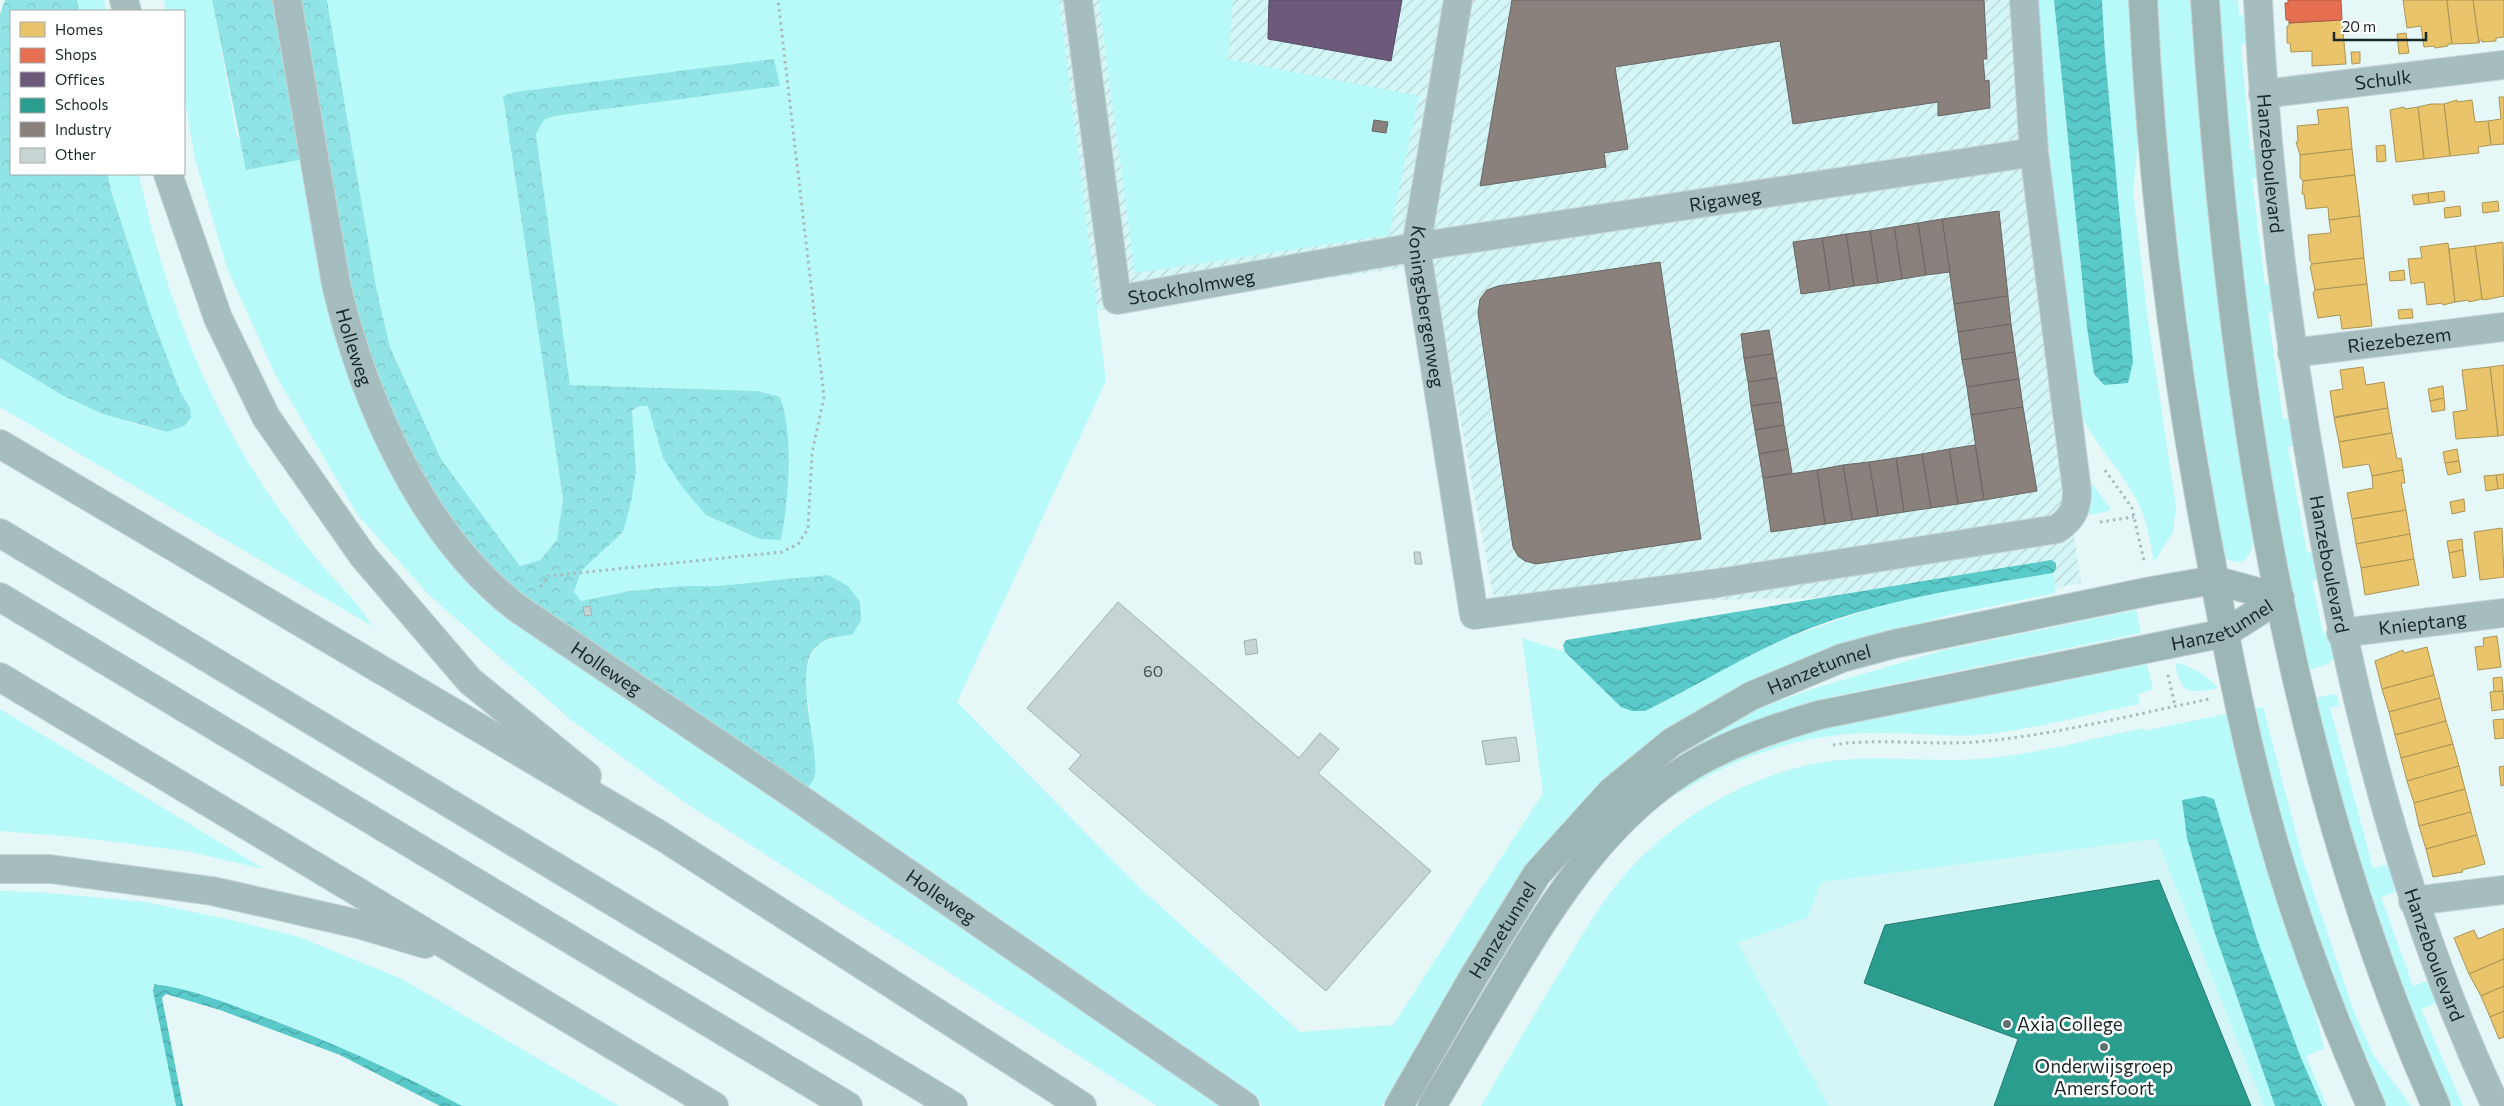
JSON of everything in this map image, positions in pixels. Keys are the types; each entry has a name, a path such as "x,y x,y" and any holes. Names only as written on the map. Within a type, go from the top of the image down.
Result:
{"highway":[{"path":"168,175 218,318 266,417 363,556 470,681 660,835"},
{"path":"0,444 660,835 1082,1106"},
{"path":"0,533 953,1106"},
{"path":"0,597 848,1106"},
{"path":"0,677 714,1106"},
{"path":"0,869 50,868 212,891 358,924 465,956"}],"main road":[{"path":"2143,0 2151,125 2169,299 2193,467 2214,580 2265,811 2302,933 2372,1106"},
{"path":"2205,0 2210,83 2233,310 2261,497 2296,680 2330,815 2371,945 2406,1039 2436,1106"},
{"name":"Hanzetunnel","path":"1399,1106 1474,976 1537,874 1612,791 1672,742 1751,696 1842,658 1894,644 2151,591 2214,580 2280,598"},
{"name":"Hanzetunnel","path":"1432,1106 1540,924 1566,886 1599,845 1626,817 1667,783 1696,763 1763,732 1819,716 2225,632 2280,598"}],"street":[{"name":"Holleweg","path":"287,0 336,284 346,328 360,371 397,453 438,522 464,560 482,579 522,612 797,797 1245,1106"},
{"name":"Stockholmweg","path":"1078,0 1117,300 1416,247"},
{"name":"Koningsbergenweg","path":"1458,0 1416,247 1474,615 1718,583 2058,529 2069,520 2077,505 2034,152"},
{"path":"2024,0 2034,152"},
{"name":"Hanzeboulevard","path":"2258,0 2263,94 2292,353 2342,633 2366,737 2413,901 2449,999 2496,1106"},
{"name":"Schulk","path":"2263,94 2504,65"},
{"name":"Rigaweg","path":"1416,247 2034,152"},
{"name":"Riezebezem","path":"2292,353 2504,327"},
{"name":"Knieptang","path":"2342,633 2504,613"},
{"path":"2413,901 2504,890"}],"path":[{"path":"522,612 548,576 782,552 798,544 808,529 812,453 824,397 778,0"},
{"path":"2134,517 2151,591"},
{"path":"1828,746 1861,741 1982,742 2030,736 2238,693"}],"shaded area":[{"path":"77,0 104,0 106,10 79,10"},
{"path":"164,0 212,0 237,137 304,159 408,493 1232,1106 1157,1106 684,802 571,720 429,595 357,514 275,374 227,268 195,159 185,101 185,10 166,10"},
{"path":"327,0 1059,0 1106,381 957,702 1141,889 1300,1032 1393,1025 1543,793 1522,638 1565,652 1621,707 1660,704 1722,669 1792,636 1882,605 1925,594 2053,573 2056,593 1949,615 1858,643 1613,773 1554,834 1527,867 1494,916 1382,1106 1261,1106 1262,1104 806,791 809,708 804,680 810,658 818,644 835,637 852,635 718,586 682,586 629,591 580,601 574,592 581,571 623,532 631,503 636,472 632,412 639,406 648,406 652,415 780,540 784,525 788,488 787,429 780,397 758,391 570,385 536,134 544,120 554,116 779,86 774,60 503,96 563,499 557,540 540,560 520,566 441,459 390,346 376,287"},
{"path":"1020,0 2015,0 2055,407 2081,583 2027,593 1495,605 1431,264 1065,315"},
{"path":"1099,0 1233,0 1228,59 1419,96 1389,235 1135,273"},
{"path":"2032,0 2054,0 2087,327 2094,374 2105,54 2102,0 2135,0 2140,125 2133,190 2147,314 2176,506 2173,532 2154,562 2146,524 2138,502 2080,415 2073,401"},
{"path":"2151,0 2196,0 2254,526 2253,542 2248,556 2238,562 2231,561 2222,556 2193,409"},
{"path":"2213,0 2238,0 2239,15 2250,15 2252,42 2241,44 2250,150 2261,149 2263,177 2252,179 2265,285 2276,284 2279,311 2268,313 2283,419 2295,417 2299,445 2288,447 2307,553 2318,550 2323,578 2312,581 2323,633 2334,631 2335,641 2332,660 2323,666 2305,670 2252,382"},
{"path":"108,175 139,175 162,266 177,311 194,355 235,440 287,520 317,559 357,604 372,626 0,407 0,358 61,393 101,411 143,426 167,432 190,408 180,391 153,320 111,191"},
{"path":"2083,472 2111,509 2109,511 2085,516"},
{"path":"2136,610 2141,633 1831,697 1780,713 1660,774 1657,770 1695,740 1765,706 1812,689 1944,650"},
{"path":"2175,663 2187,666 2198,672 2218,688 2199,691 2188,689 2180,681"},
{"path":"2147,664 2153,689 2138,694 2140,704 1999,733 1956,736 1859,733 1804,741 1751,756 1700,780 1676,795 1674,792 1719,761 1799,734"},
{"path":"2333,694 2337,696 2339,705 2330,708 2373,868 2393,863 2402,890 2381,897 2413,986 2433,979 2442,1001 2421,1009 2463,1106 2446,1106 2384,953 2311,699"},
{"path":"2263,707 2303,860 2354,1012 2373,1054 2411,1106 2379,1106 2313,935 2251,709"},
{"path":"0,709 264,869 186,851 75,837 0,831"},
{"path":"2230,713 2299,945 2324,1049 2306,1056 2327,1106 2322,1106 2301,1058 2257,939 2214,799 2182,800 2187,838 2214,931 2275,1106 2264,1106 2157,839 1821,882 1807,918 1737,943 1829,1106 1481,1106 1596,913 1612,891 1648,850 1669,832 1715,801 1765,778 1791,769 1818,763 1879,758 1960,760 2001,757"},
{"name":"Axia College","path":"2158,839 2264,1106 1829,1106 1736,943 1807,918 1820,882"},
{"path":"0,891 38,892 146,902 236,921 299,937 402,979 619,1106 462,1106 300,1030 239,1008 159,984 152,985 176,1106 0,1106"}],"green space":[{"path":"5,0 77,0 79,10 10,10 10,175 108,175 111,191 153,320 180,391 190,408 191,418 184,426 167,432 103,414 62,395 0,358 0,14"},
{"path":"212,0 278,0 304,159 246,170"},
{"path":"296,0 327,0 376,287 390,347 441,459 520,566 540,560 557,540 563,499 503,96 515,92 774,59 780,86 554,116 544,120 536,134 570,385 758,391 780,397 789,448 788,487 781,540 760,539 706,515 683,488 663,458 648,406 639,406 632,411 636,472 631,503 623,532 581,571 574,592 581,601 629,591 682,586 718,586 828,575 848,586 860,602 861,621 852,635 830,638 819,644 811,654 807,669 806,687 815,775 806,791 522,601 472,554 405,448 355,325"}],"water":[{"path":"2054,0 2102,0 2105,54 2133,362 2128,383 2104,385 2094,374 2087,327"},
{"path":"2051,560 2056,563 2056,569 2053,573 1887,604 1823,624 1772,645 1645,711 1632,711 1621,707 1565,652 1563,645 1566,640"},
{"path":"2204,796 2214,799 2257,939 2301,1058 2322,1106 2275,1106 2214,931 2187,838 2182,800"},
{"path":"154,984 206,996 309,1034 462,1106 440,1106 340,1055 220,1010 166,994 162,998 183,1106 176,1106 153,991"}],"building: Homes":[{"path":"2403,0 2447,0 2452,44 2435,48 2434,46 2424,47 2421,26 2407,28"},
{"path":"2447,0 2473,0 2479,43 2452,44"},
{"path":"2473,0 2504,0 2504,37 2496,38 2496,41 2482,42 2482,40 2479,40 2479,43"},
{"path":"2342,20 2346,64 2312,66 2312,51 2291,52 2290,43 2287,43 2287,26 2289,26 2289,23"},
{"path":"2406,33 2409,53 2399,54 2397,34"},
{"path":"2351,52 2360,52 2360,63 2352,64"},
{"path":"2499,97 2504,97 2504,144 2491,145 2488,121 2501,119"},
{"path":"2457,100 2457,102 2472,100 2475,122 2488,121 2491,145 2478,147 2479,153 2450,156 2444,104"},
{"path":"2444,104 2450,156 2424,159 2418,107"},
{"path":"2348,107 2352,149 2300,155 2296,142 2298,142 2297,126 2319,124 2317,110"},
{"path":"2404,107 2405,109 2418,107 2424,159 2396,162 2390,110"},
{"path":"2385,145 2386,161 2377,162 2376,146"},
{"path":"2352,149 2355,175 2303,181 2300,178 2300,155"},
{"path":"2355,175 2360,216 2329,220 2328,207 2306,209 2304,194 2302,194 2303,181"},
{"path":"2444,191 2445,201 2429,203 2428,193"},
{"path":"2428,193 2429,203 2414,205 2412,195"},
{"path":"2498,201 2499,211 2483,213 2482,203"},
{"path":"2460,206 2461,216 2445,218 2444,208"},
{"path":"2360,216 2364,258 2312,264 2310,261 2308,235 2331,233 2329,220"},
{"path":"2503,242 2504,296 2484,300 2482,299 2475,246"},
{"path":"2448,243 2455,302 2443,305 2442,303 2427,305 2424,282 2411,284 2408,259 2422,258 2420,247"},
{"path":"2475,246 2482,299 2469,302 2469,300 2455,302 2449,249"},
{"path":"2364,258 2367,284 2315,290 2310,266 2312,264"},
{"path":"2404,270 2405,280 2390,281 2389,272"},
{"path":"2367,284 2372,326 2342,329 2340,315 2318,318 2313,293 2315,290"},
{"path":"2412,309 2413,318 2399,319 2398,310"},
{"path":"2504,365 2504,435 2498,436 2490,367"},
{"path":"2363,367 2366,385 2384,382 2388,408 2334,417 2330,391 2343,389 2340,370"},
{"path":"2490,367 2498,436 2456,439 2453,412 2467,410 2462,370"},
{"path":"2443,386 2444,398 2430,401 2428,389"},
{"path":"2444,398 2445,410 2432,412 2430,401"},
{"path":"2388,408 2392,433 2339,442 2334,418"},
{"path":"2392,433 2397,459 2401,458 2403,470 2372,476 2369,464 2343,468 2339,442"},
{"path":"2457,449 2459,461 2445,463 2443,452"},
{"path":"2459,461 2461,472 2448,475 2445,463"},
{"path":"2403,470 2405,483 2401,483 2406,510 2352,519 2347,493 2373,488 2372,476"},
{"path":"2504,474 2504,488 2498,489 2496,475"},
{"path":"2496,475 2498,489 2486,491 2484,476"},
{"path":"2464,499 2465,511 2452,514 2450,502"},
{"path":"2406,510 2410,534 2356,544 2352,519"},
{"path":"2502,528 2504,577 2480,580 2474,532"},
{"path":"2410,534 2414,559 2361,568 2356,544"},
{"path":"2462,539 2463,550 2449,553 2447,541"},
{"path":"2463,550 2466,576 2453,578 2449,553"},
{"path":"2414,559 2419,585 2365,595 2361,568"},
{"path":"2497,636 2501,667 2478,670 2475,647 2484,646 2483,638"},
{"path":"2427,647 2434,675 2382,689 2375,661 2403,650 2404,653"},
{"path":"2434,675 2440,698 2389,712 2382,689"},
{"path":"2502,677 2503,691 2494,692 2493,678"},
{"path":"2503,691 2504,709 2492,711 2490,692"},
{"path":"2440,698 2446,721 2395,735 2389,712"},
{"path":"2504,719 2504,738 2495,739 2493,720"},
{"path":"2446,721 2453,744 2401,758 2395,735"},
{"path":"2453,744 2459,766 2407,781 2401,758"},
{"path":"2459,766 2465,789 2414,803 2407,781"},
{"path":"2504,766 2504,785 2501,786 2499,767"},
{"path":"2465,789 2471,812 2419,826 2414,803"},
{"path":"2471,812 2477,835 2426,849 2419,826"},
{"path":"2477,835 2485,864 2462,870 2463,872 2433,877 2426,849"},
{"path":"2504,928 2504,959 2469,974 2454,938 2474,930 2478,939"},
{"path":"2504,959 2504,986 2481,996 2469,974"},
{"path":"2504,986 2504,1011 2490,1017 2481,996"},
{"path":"2504,1011 2504,1037 2499,1039 2490,1017"}],"building: Shops":[{"path":"2288,0 2341,0 2342,20 2289,23 2289,20 2286,20 2285,3 2288,3"}],"building: Offices":[{"path":"1269,0 1402,0 1391,61 1268,39"}],"building: Schools":[{"path":"2159,880 2251,1106 1994,1106 2018,1039 1864,983 1885,925"}],"building: Industry":[{"path":"1512,0 1984,0 1987,59 1983,59 1985,81 1989,80 1990,108 1938,116 1938,102 1793,124 1780,41 1615,67 1628,149 1604,153 1606,167 1480,186"},
{"path":"1374,120 1388,122 1386,133 1372,131"},
{"path":"1999,211 2008,296 1954,304 1942,219"},
{"path":"1942,219 1950,272 1926,275 1918,223"},
{"path":"1918,223 1926,275 1902,279 1894,227"},
{"path":"1894,227 1902,279 1878,283 1870,231"},
{"path":"1870,231 1878,283 1854,286 1846,234"},
{"path":"1846,234 1854,286 1830,290 1822,238"},
{"path":"1822,238 1830,290 1801,294 1793,242"},
{"path":"1660,262 1701,539 1536,564 1525,561 1518,556 1513,547 1478,313 1480,299 1487,290 1498,286"},
{"path":"2008,296 2011,324 1958,332 1954,304"},
{"path":"2011,324 2015,352 1962,360 1958,332"},
{"path":"1769,330 1773,354 1744,358 1741,334"},
{"path":"2015,352 2019,379 1967,387 1962,360"},
{"path":"1773,354 1777,378 1748,382 1744,358"},
{"path":"1777,378 1781,402 1751,406 1748,382"},
{"path":"2019,379 2023,407 1971,415 1967,387"},
{"path":"1781,402 1784,425 1755,430 1751,406"},
{"path":"2023,407 2037,491 1984,500 1971,415"},
{"path":"1784,425 1788,449 1759,454 1755,430"},
{"path":"1975,445 1984,500 1958,504 1949,449"},
{"path":"1788,449 1792,473 1763,478 1759,454"},
{"path":"1949,449 1958,504 1931,508 1922,454"},
{"path":"1922,454 1931,508 1904,512 1896,458"},
{"path":"1896,458 1904,512 1878,516 1869,462"},
{"path":"1869,462 1878,516 1852,520 1843,465"},
{"path":"1843,465 1852,520 1825,524 1817,470"},
{"path":"1817,470 1825,524 1771,532 1763,478"}],"building: Other":[{"path":"1414,552 1420,552 1422,564 1415,564"},
{"path":"1118,602 1299,758 1320,733 1339,749 1318,773 1431,871 1326,991 1069,769 1081,755 1027,708"},
{"path":"590,606 592,615 585,616 583,607"},
{"path":"1256,639 1258,653 1246,655 1244,641"},
{"path":"1516,737 1520,761 1486,765 1482,741"}],"place":[{"name":"Axia College","path":"2007,1024"},
{"name":"Onderwijsgroep Amersfoort","path":"2104,1047"}]}
